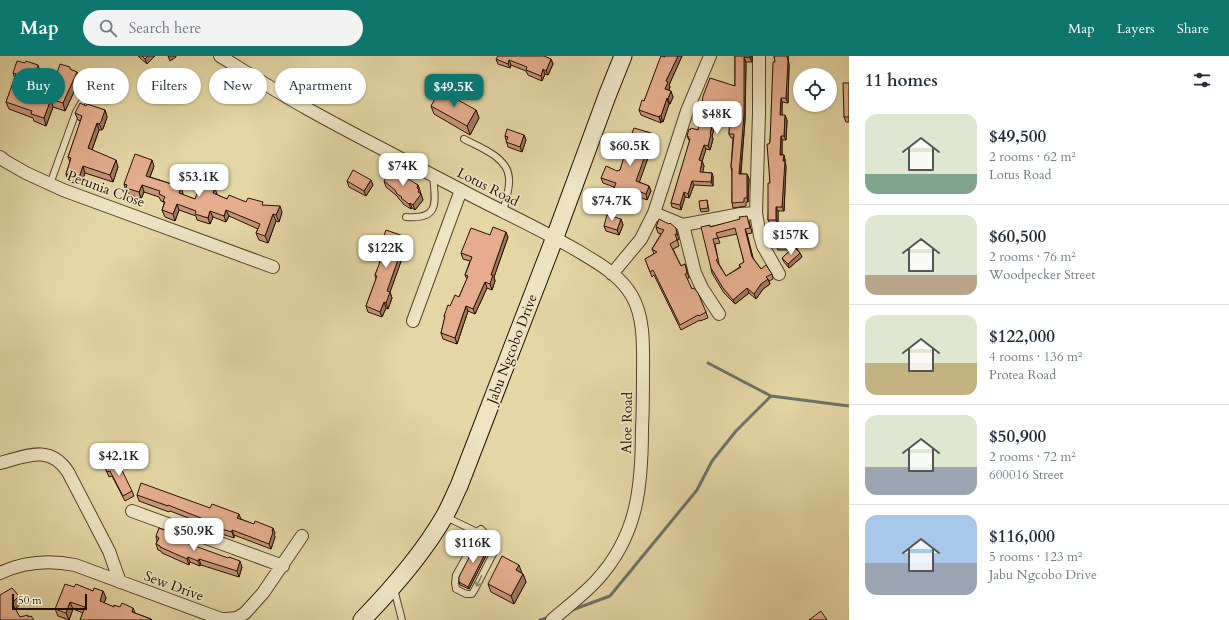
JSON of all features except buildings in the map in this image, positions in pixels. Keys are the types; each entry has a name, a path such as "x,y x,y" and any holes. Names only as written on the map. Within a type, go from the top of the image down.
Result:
{"main road":[{"name":"Jabu Ngcobo Drive","path":"362,620 394,587 416,559 444,516 474,450 623,56"}],"street":[{"name":"Lotus Road","path":"220,56 307,109 461,190 555,237"},
{"path":"612,274 641,239 654,213 687,111 710,56"},
{"path":"759,56 756,213 763,246 779,274"},
{"name":"Petunia Close","path":"0,157 26,173 50,184 273,267"},
{"path":"413,321 461,190"},
{"path":"654,213 683,225 741,214 756,213"},
{"path":"683,225 695,273 702,288 719,314"},
{"name":"Aloe Road","path":"552,620 596,580 612,560 623,541 636,509 642,458 643,350 642,329 638,307 624,285 601,265 555,237"},
{"path":"0,463 20,456 36,454 49,456 60,462 68,472 109,551 120,582"},
{"path":"132,511 282,566"},
{"name":"Sew Drive","path":"0,573 23,565 46,562 75,565 215,617 226,619 237,618 245,613 263,593 302,536"}],"lane":[{"path":"50,184 76,112 81,104"},
{"path":"464,139 497,158 507,170 509,174 509,184 503,211"},
{"path":"406,217 423,217 431,212 435,200 432,175"},
{"path":"444,516 480,534 491,540 492,543 493,554 472,594 466,594 456,589 455,580 480,534"},
{"path":"394,587 402,620"}],"waterway":[{"path":"708,363 771,396 849,406"},
{"path":"572,610 610,596 697,490 712,461 736,431 771,396"},
{"path":"540,620 550,617"}]}
